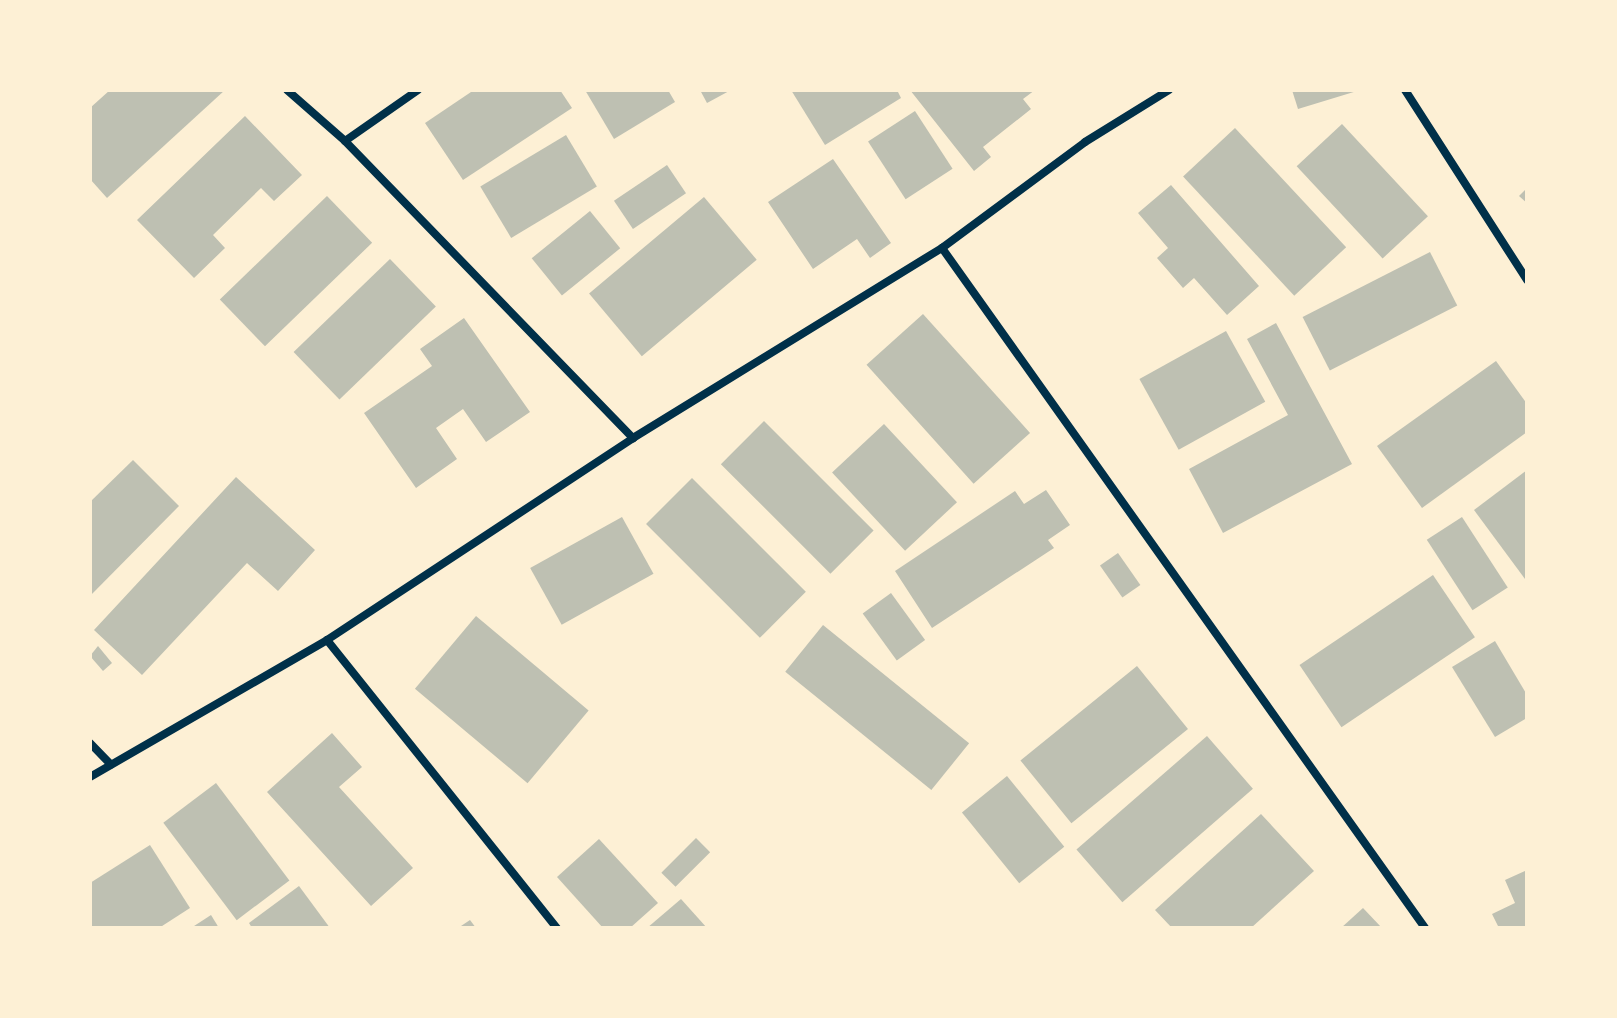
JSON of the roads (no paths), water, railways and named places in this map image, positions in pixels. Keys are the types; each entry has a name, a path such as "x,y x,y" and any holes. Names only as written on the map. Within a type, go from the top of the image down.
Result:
{"street":[{"path":"287,90 345,141 633,438"},
{"path":"345,141 418,90"},
{"path":"90,777 327,640 633,438 942,248 1085,142 1169,90"},
{"path":"1405,90 1527,280"},
{"path":"942,248 1425,928"},
{"path":"327,640 557,928"},
{"path":"90,743 111,765"}]}
